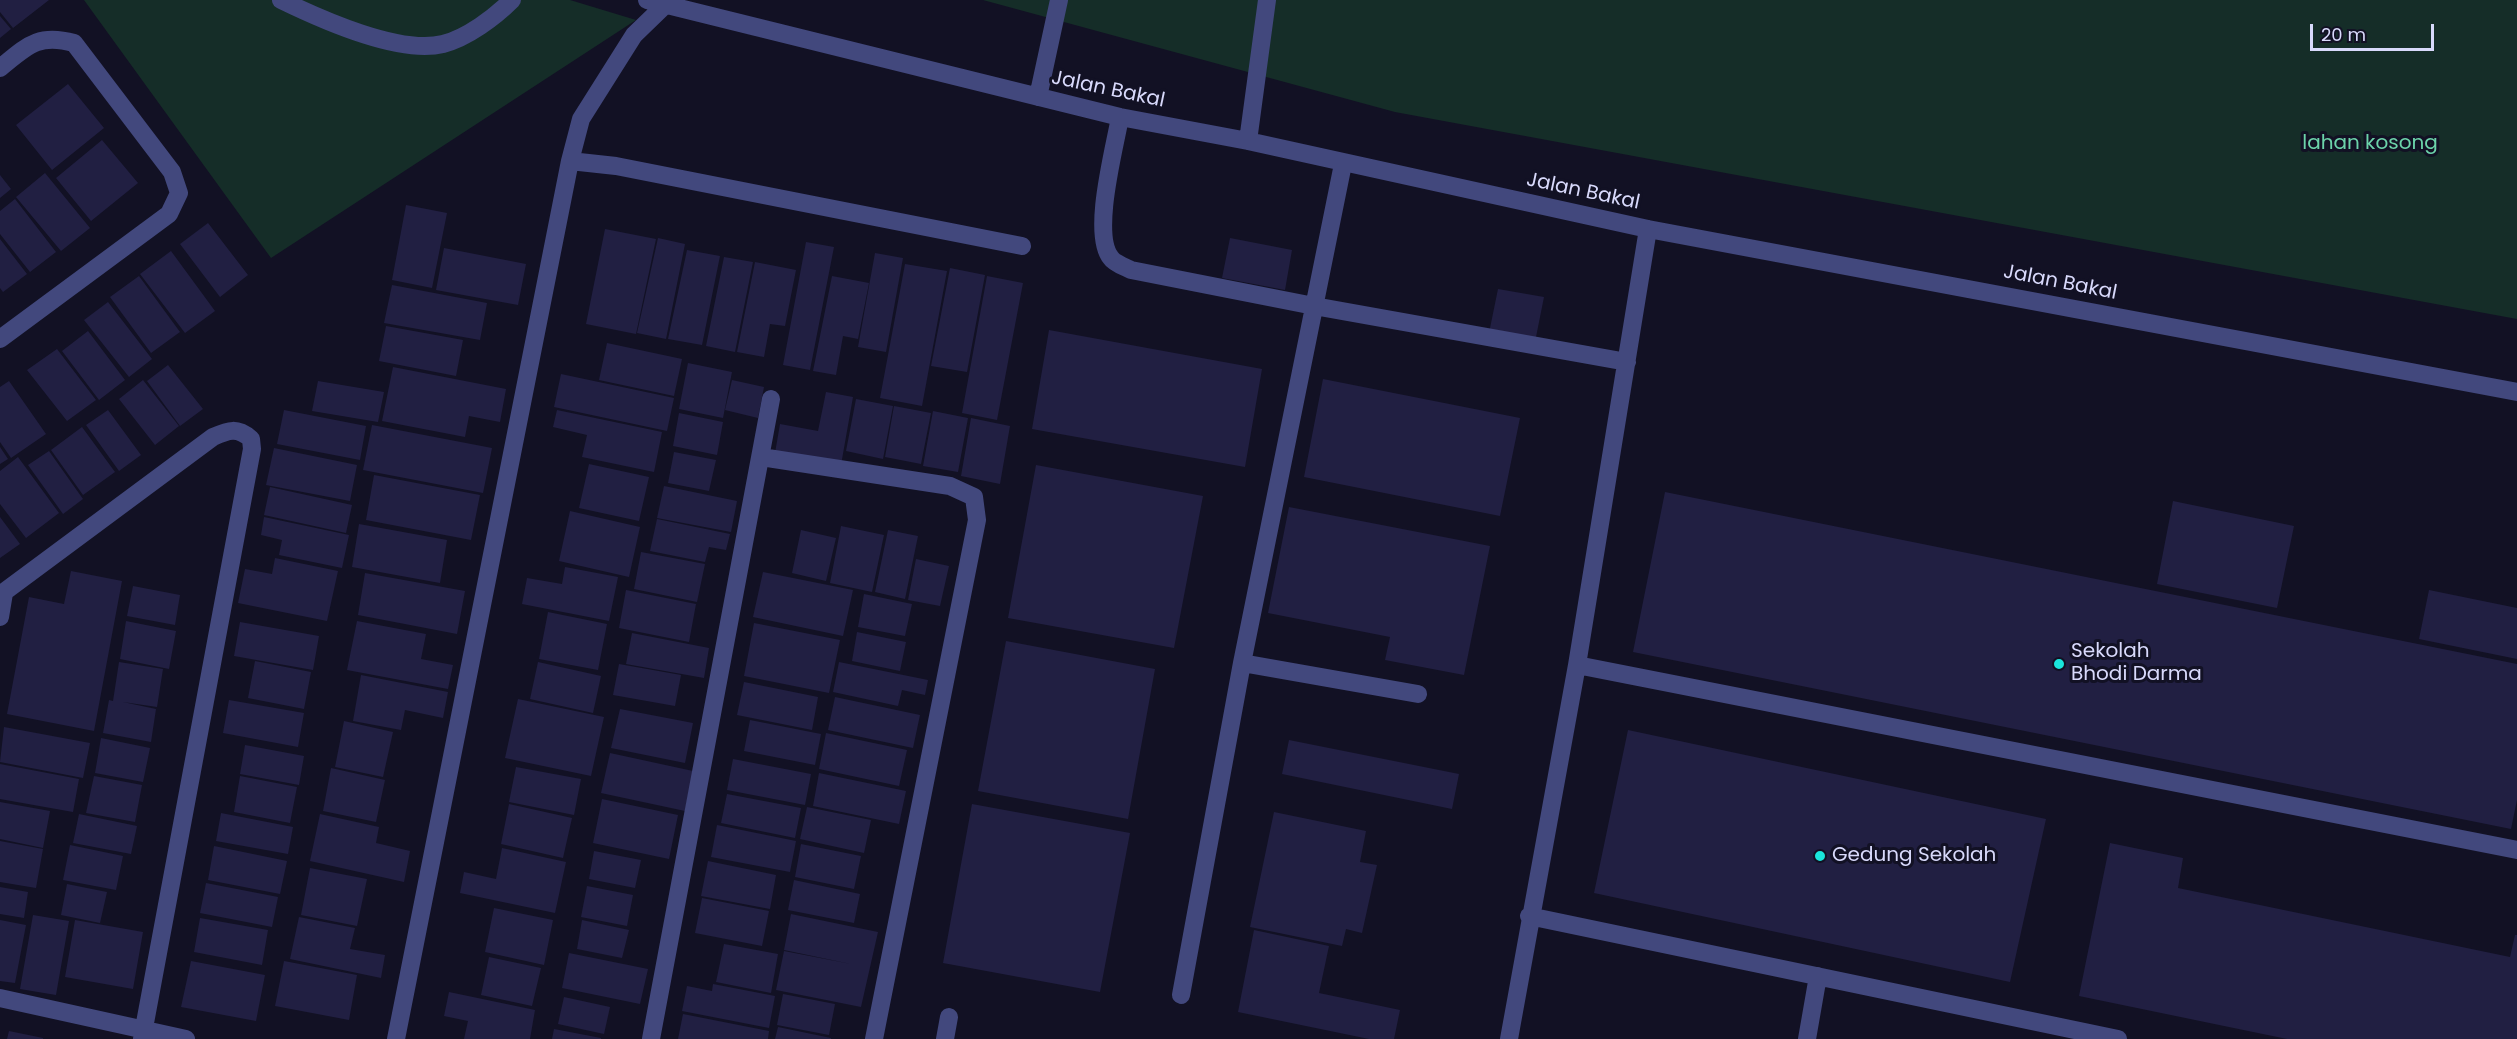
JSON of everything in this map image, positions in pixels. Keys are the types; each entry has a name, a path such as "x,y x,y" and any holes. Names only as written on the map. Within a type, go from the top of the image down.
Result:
{"street":[{"path":"281,0 323,21 397,44 443,44 489,21 512,0"},
{"name":"Jalan Bakal","path":"647,0 1120,117 1248,141 1343,164 1648,229 2517,392"},
{"path":"1038,97 1059,0"},
{"path":"1248,141 1267,0"},
{"path":"396,1039 570,160 581,119 634,35 665,4"},
{"path":"0,68 27,46 42,39 56,38 74,43 172,172 179,193 170,214 0,339"},
{"path":"1120,117 1103,219 1103,241 1111,259 1131,270 1314,306 1627,362"},
{"path":"570,160 627,168 1022,246"},
{"path":"1181,995 1242,663 1343,164"},
{"path":"1509,1039 1577,665 1648,229"},
{"path":"651,1039 771,399"},
{"path":"0,617 2,594 213,437 230,429 242,432 251,439 252,449 143,1035"},
{"path":"761,457 950,486 974,497 977,520 874,1039"},
{"path":"1242,663 1418,694"},
{"path":"1577,665 2517,850"},
{"path":"1530,916 2118,1039"},
{"path":"1807,1039 1818,976"},
{"path":"0,998 143,1035 186,1039"},
{"path":"945,1039 949,1017"}],"green space":[{"path":"84,0 570,0 636,20 271,258"},
{"name":"lahan kosong","path":"983,0 2517,0 2517,319 1395,112"}],"building":[{"path":"0,0 49,0 13,28 0,12"},
{"path":"0,16 11,29 0,38"},
{"path":"68,84 104,128 52,170 16,125"},
{"path":"102,140 138,183 91,221 56,178"},
{"path":"45,173 90,228 61,251 16,197"},
{"path":"0,175 11,189 0,198"},
{"path":"15,199 56,252 30,272 0,234 0,211"},
{"path":"406,205 447,213 432,288 392,280"},
{"path":"208,223 248,275 220,297 180,244"},
{"path":"605,229 656,239 636,334 586,324"},
{"path":"658,238 685,244 666,339 637,333"},
{"path":"1230,238 1292,250 1285,290 1222,278"},
{"path":"0,239 27,274 3,292 0,288"},
{"path":"806,242 834,247 810,370 783,365"},
{"path":"444,248 526,264 518,305 436,290"},
{"path":"687,250 720,256 702,345 668,339"},
{"path":"171,251 215,311 185,333 140,274"},
{"path":"875,253 903,258 886,352 858,347"},
{"path":"724,257 753,262 735,352 706,346"},
{"path":"755,262 796,270 785,326 770,324 764,357 737,352"},
{"path":"905,264 947,271 922,406 880,398"},
{"path":"950,268 985,275 967,372 931,366"},
{"path":"139,276 180,332 151,353 110,297"},
{"path":"832,276 869,283 858,339 843,336 836,375 813,371"},
{"path":"987,276 1023,283 997,420 962,413"},
{"path":"392,285 487,303 480,340 384,323"},
{"path":"1498,289 1544,297 1535,342 1489,333"},
{"path":"108,302 152,359 129,377 84,320"},
{"path":"386,326 463,340 456,376 379,361"},
{"path":"1049,330 1262,369 1245,467 1032,429"},
{"path":"88,331 125,380 99,400 62,351"},
{"path":"607,343 682,359 674,396 599,380"},
{"path":"57,349 96,400 67,421 27,370"},
{"path":"688,363 732,372 723,418 679,409"},
{"path":"168,365 203,409 180,426 147,381"},
{"path":"393,367 506,389 500,422 469,416 465,437 382,421"},
{"path":"561,374 674,398 667,431 554,407"},
{"path":"1323,379 1520,418 1500,516 1304,477"},
{"path":"143,380 179,426 155,445 119,399"},
{"path":"732,380 764,387 758,418 725,410"},
{"path":"9,381 46,434 11,458 0,442 0,387"},
{"path":"318,381 384,392 378,422 312,411"},
{"path":"826,392 853,397 841,465 775,453 780,424 818,431"},
{"path":"856,399 893,406 883,459 846,451"},
{"path":"894,406 931,413 921,464 885,457"},
{"path":"108,410 141,455 119,471 86,425"},
{"path":"284,410 366,426 360,460 277,444"},
{"path":"557,410 662,432 654,472 582,457 587,435 553,427"},
{"path":"933,411 968,418 958,472 923,466"},
{"path":"679,413 723,422 717,455 673,446"},
{"path":"971,418 1010,426 1000,484 961,476"},
{"path":"372,425 492,448 483,493 363,470"},
{"path":"82,427 115,472 83,495 51,450"},
{"path":"0,447 8,459 0,464"},
{"path":"274,448 357,465 350,501 266,485"},
{"path":"49,451 83,499 63,514 28,465"},
{"path":"674,452 716,460 709,491 668,483"},
{"path":"18,457 59,513 26,538 0,504 0,471"},
{"path":"589,464 649,477 639,521 579,508"},
{"path":"1036,465 1203,496 1174,648 1008,618"},
{"path":"374,475 480,495 471,540 366,520"},
{"path":"664,486 737,501 731,532 657,518"},
{"path":"270,487 352,505 346,533 264,515"},
{"path":"1665,492 2517,664 2517,800 2511,829 1633,652"},
{"path":"2173,501 2294,526 2277,608 2157,584"},
{"path":"1289,507 1490,546 1464,675 1385,660 1390,637 1268,613"},
{"path":"570,511 640,527 629,577 559,561"},
{"path":"0,517 20,544 0,558"},
{"path":"264,517 349,535 342,568 279,555 282,540 261,535"},
{"path":"657,519 730,534 726,550 709,547 705,562 650,551"},
{"path":"359,524 447,540 440,583 352,567"},
{"path":"841,526 884,535 872,592 830,583"},
{"path":"801,530 836,538 826,581 792,573"},
{"path":"888,530 918,536 905,599 875,592"},
{"path":"641,552 705,564 697,602 634,589"},
{"path":"275,558 338,571 327,621 238,603 245,569 272,574"},
{"path":"916,559 949,566 940,606 908,600"},
{"path":"565,567 618,577 609,621 522,604 527,578 562,584"},
{"path":"71,571 122,581 94,731 7,714 29,597 64,604"},
{"path":"763,572 853,590 843,636 753,617"},
{"path":"365,573 465,591 457,634 358,615"},
{"path":"133,586 180,595 175,625 127,616"},
{"path":"626,590 696,604 689,642 619,628"},
{"path":"2429,590 2517,608 2517,659 2419,639"},
{"path":"864,594 912,604 905,636 858,627"},
{"path":"548,612 607,624 598,670 539,659"},
{"path":"126,621 176,631 169,669 120,659"},
{"path":"357,621 426,634 421,659 453,665 448,689 347,670"},
{"path":"240,622 319,636 313,670 234,656"},
{"path":"754,623 840,640 829,693 744,676"},
{"path":"857,632 906,642 900,671 852,661"},
{"path":"632,633 709,648 704,678 626,664"},
{"path":"1006,641 1155,669 1128,819 978,791"},
{"path":"255,661 311,672 304,709 248,698"},
{"path":"119,662 163,669 157,707 123,702 156,709 151,742 103,733 109,700 113,701"},
{"path":"538,662 601,676 593,713 530,699"},
{"path":"839,662 928,680 925,695 902,690 898,706 833,692"},
{"path":"619,664 681,675 675,706 613,695"},
{"path":"361,675 448,692 443,718 405,710 401,730 353,721"},
{"path":"744,682 818,697 812,730 737,715"},
{"path":"835,697 920,715 913,748 828,730"},
{"path":"518,699 604,717 591,776 505,758"},
{"path":"229,700 304,713 298,747 223,733"},
{"path":"620,709 693,723 685,763 611,748"},
{"path":"750,720 821,734 815,765 744,751"},
{"path":"344,721 393,732 383,777 335,767"},
{"path":"4,727 90,743 83,778 0,762"},
{"name":"Gedung Sekolah","path":"1628,730 2046,819 2010,982 1594,893"},
{"path":"826,733 907,750 899,786 819,769"},
{"path":"101,738 150,748 143,782 95,773"},
{"path":"1289,740 1459,774 1452,809 1282,774"},
{"path":"245,745 304,756 299,785 240,774"},
{"path":"610,753 693,771 685,811 601,793"},
{"path":"733,759 811,774 805,805 727,790"},
{"path":"0,764 79,779 73,812 0,799"},
{"path":"516,767 581,779 574,815 509,802"},
{"path":"331,768 385,780 376,822 323,811"},
{"path":"819,773 906,791 899,824 813,806"},
{"path":"94,776 142,785 135,822 86,813"},
{"path":"240,776 297,787 290,823 234,812"},
{"path":"727,794 801,808 795,838 721,823"},
{"path":"602,799 678,815 669,859 593,843"},
{"path":"0,802 50,811 43,848 0,839"},
{"path":"509,804 572,818 563,858 501,844"},
{"path":"972,804 1130,833 1100,992 943,963"},
{"path":"807,807 871,820 864,853 800,839"},
{"path":"1274,812 1366,831 1360,862 1377,865 1362,933 1346,929 1342,946 1250,927"},
{"path":"221,813 293,827 288,854 216,841"},
{"path":"79,814 137,826 131,854 73,843"},
{"path":"320,814 379,827 376,843 410,851 404,882 310,861"},
{"path":"717,825 796,841 790,872 711,857"},
{"path":"0,841 43,849 36,888 0,882"},
{"path":"2110,843 2183,858 2178,888 2510,957 2515,935 2517,935 2517,1039 2287,1039 2079,996"},
{"path":"801,844 861,856 854,889 795,877"},
{"path":"70,845 123,856 116,890 63,880"},
{"path":"214,846 287,861 280,894 208,880"},
{"path":"502,848 566,862 555,913 460,893 464,872 496,879"},
{"path":"594,851 641,860 635,888 589,879"},
{"path":"708,861 776,875 770,909 701,896"},
{"path":"310,868 367,879 357,926 301,915"},
{"path":"794,880 860,894 854,923 788,910"},
{"path":"206,883 278,897 272,927 200,913"},
{"path":"67,884 107,892 100,923 61,915"},
{"path":"587,886 633,895 627,926 581,917"},
{"path":"0,887 28,892 24,918 0,914"},
{"path":"702,898 769,911 762,946 695,933"},
{"path":"494,908 553,920 544,965 485,952"},
{"path":"791,914 878,932 861,1007 776,990 784,951 851,964 784,950"},
{"path":"33,915 69,921 56,995 20,989"},
{"path":"299,917 355,928 350,949 385,955 381,978 290,959"},
{"path":"200,918 268,930 262,965 194,952"},
{"path":"0,920 26,925 15,983 0,981"},
{"path":"75,920 143,932 133,989 65,977"},
{"path":"582,920 629,930 622,958 577,949"},
{"path":"1254,930 1329,946 1319,993 1400,1010 1394,1039 1369,1039 1238,1012"},
{"path":"724,944 778,954 771,993 716,982"},
{"path":"569,953 648,969 640,1004 562,988"},
{"path":"489,957 541,968 532,1006 481,995"},
{"path":"191,961 265,975 256,1021 181,1007"},
{"path":"284,961 357,975 349,1020 275,1006"},
{"path":"713,984 775,996 769,1028 682,1011 687,986 712,991"},
{"path":"449,992 535,1010 530,1039 464,1039 468,1021 444,1016"},
{"path":"783,994 835,1004 829,1035 777,1025"},
{"path":"564,997 610,1007 604,1034 558,1024"},
{"path":"683,1014 769,1031 768,1039 678,1039"},
{"path":"778,1027 831,1038 831,1039 775,1039"},
{"path":"554,1029 601,1038 601,1039 552,1039"},
{"path":"9,1031 43,1038 43,1039 7,1039"}],"place":[{"name":"Sekolah Bhodi Darma","path":"2059,664"},
{"name":"Gedung Sekolah","path":"1820,856"}]}
